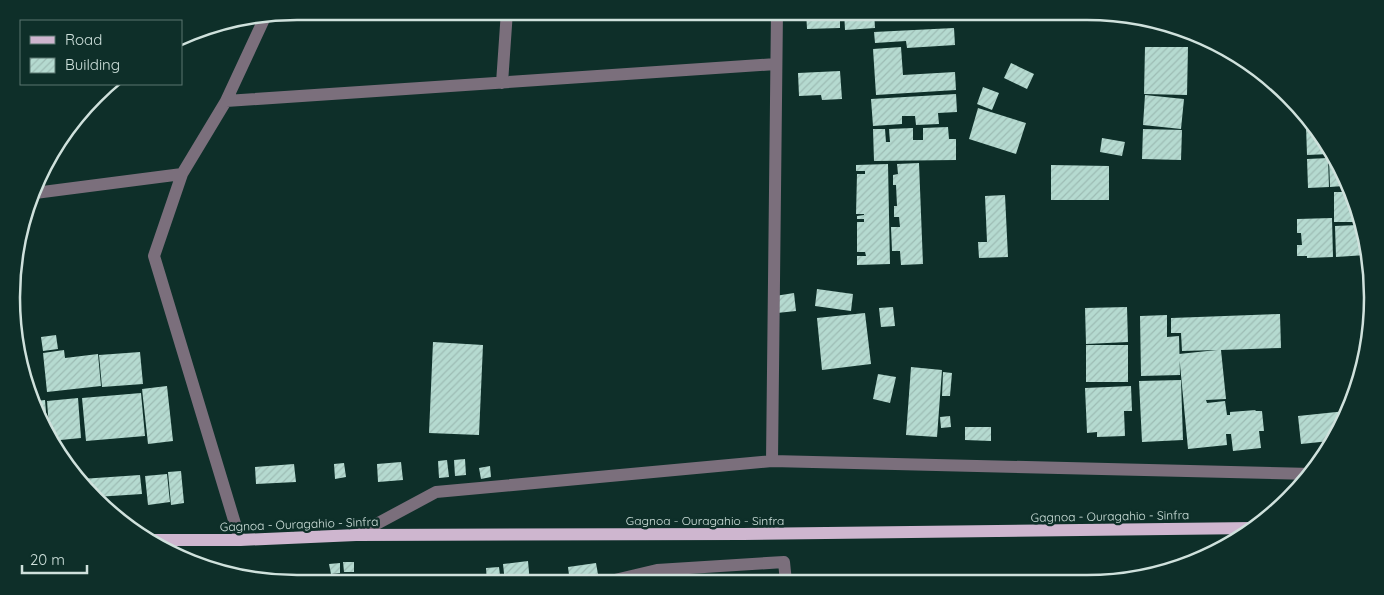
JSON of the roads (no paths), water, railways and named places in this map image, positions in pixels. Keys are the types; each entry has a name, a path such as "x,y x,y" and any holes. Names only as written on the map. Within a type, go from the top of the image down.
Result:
{"main road":[{"name":"Gagnoa - Ouragahio - Sinfra","path":"163,540 240,540 356,535 763,534 1241,528"}],"street":[{"path":"502,83 506,20"},
{"path":"772,461 777,20"},
{"path":"240,540 154,256 182,174 226,101 263,22"},
{"path":"226,101 776,64"},
{"path":"40,193 182,174"},
{"path":"356,535 436,492 772,461 1300,474"},
{"path":"635,575 656,570 784,562 785,575"}]}
